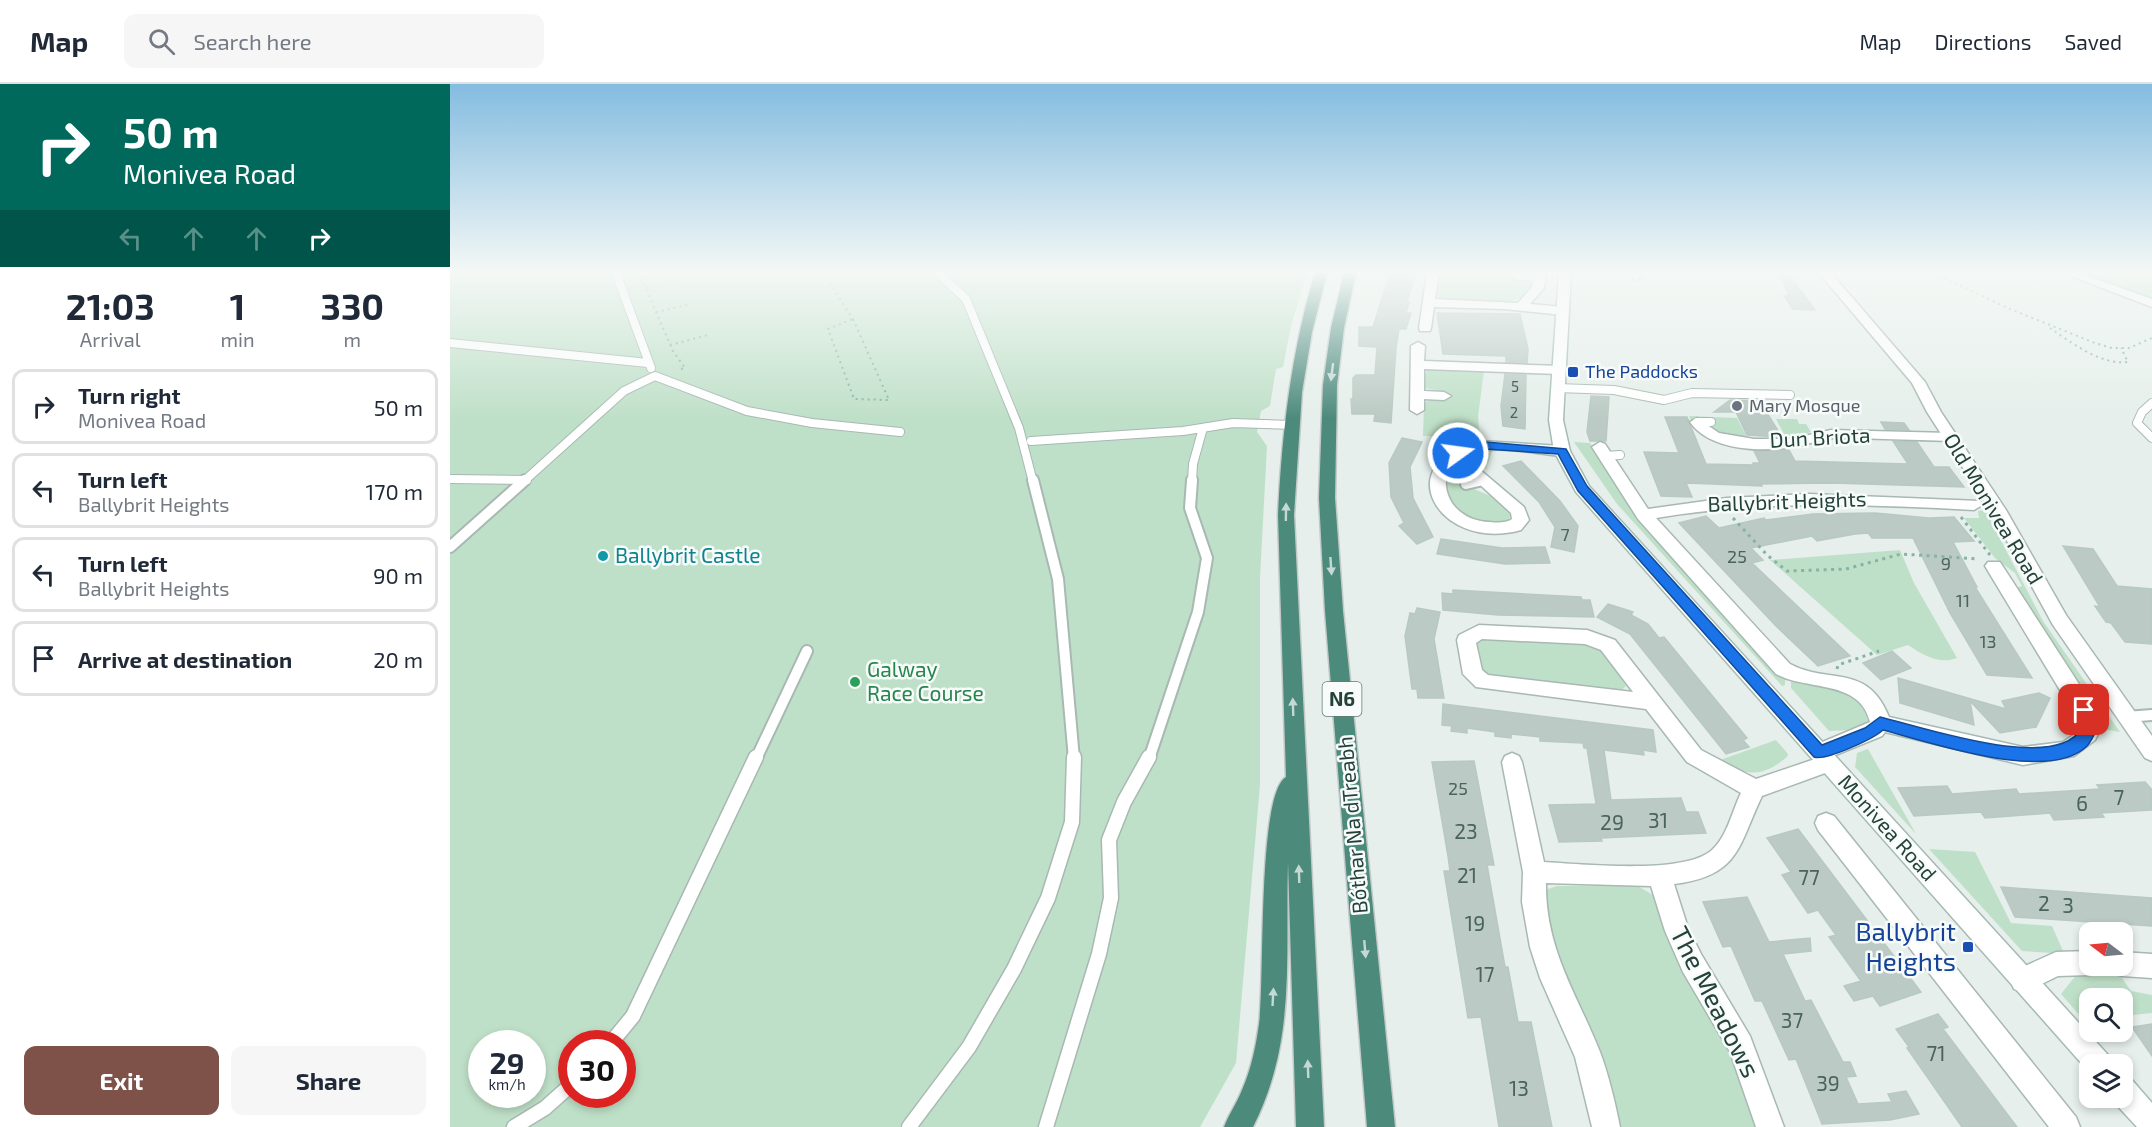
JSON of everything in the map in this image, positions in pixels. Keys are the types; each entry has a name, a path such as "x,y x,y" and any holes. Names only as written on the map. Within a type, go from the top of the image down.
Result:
{"highway":[{"name":"N6","path":"1309,322 1299,362 1292,425 1286,539 1311,1127"},
{"name":"Bóthar Na dTreabh","path":"1340,322 1330,387 1328,524 1381,1127"},
{"path":"1238,1127 1262,1076 1271,1030 1278,832 1295,765"}],"street":[{"path":"1425,328 1426,322"},
{"name":"Monivea Road","path":"1562,322 1556,420 1562,451 1582,488 2090,1054"},
{"name":"Old Monivea Road","path":"1867,322 1918,382 1950,437 1998,510 2059,620 2152,752"},
{"path":"1417,410 1418,346"},
{"path":"1418,365 1558,379"},
{"path":"1417,395 1444,396"},
{"name":"Dun Briota","path":"1704,422 1706,433 1724,441 1791,443 1808,437 1832,434 1950,437"},
{"path":"1474,478 1520,514 1520,522 1515,526 1476,526 1458,519 1439,497 1436,482 1442,468 1455,455 1480,446 1562,451"},
{"path":"1608,452 1644,515 1783,669 1798,676 1847,683 1863,692 1878,714 1880,723"},
{"name":"Ballybrit Heights","path":"1644,515 1720,503 1833,498 1966,506"},
{"path":"1880,723 2022,756 2067,750 2085,738 2089,725 2084,710 2002,572"},
{"path":"1652,702 1483,682 1473,674 1466,640 1479,632 1598,639 1608,645 1700,762 1754,789"},
{"path":"1535,872 1660,876 1698,871 1718,859 1729,843 1754,789 1824,758 1870,732 1880,723"},
{"path":"1518,768 1535,872 1534,902 1542,947 1552,978 1586,1049 1602,1103 1606,1127"},
{"path":"1826,823 2066,1127"},
{"name":"The Meadows","path":"1660,876 1677,930 1692,963 1741,1045 1770,1127"},
{"path":"2023,980 2056,964 2079,963"},
{"path":"2133,965 2152,966"},
{"path":"2133,1102 2152,1123"}],"lane":[{"path":"633,322 655,376 747,411 812,423 900,432"},
{"path":"909,1127 969,1047 1014,969 1048,898 1072,822 1075,791 1074,743 1058,579 1018,428 975,322"},
{"path":"450,343 648,363"},
{"path":"450,547 624,391 655,376"},
{"path":"1558,379 1664,400 1692,393 1790,395"},
{"path":"2152,403 2142,412 2137,423 2152,438"},
{"path":"1031,441 1203,428 1233,423 1292,425"},
{"path":"1046,1127 1099,954 1111,898 1109,840 1124,802 1149,758 1198,612 1207,558 1190,508 1193,464 1203,428"},
{"path":"450,479 527,480"},
{"path":"622,1030 633,1016 807,651"},
{"path":"2126,717 2152,715"},
{"path":"513,1127 544,1108 558,1096"}],"path":[{"path":"655,376 685,368 670,345 660,322"},
{"path":"846,322 828,329 854,399 889,400 854,322"},
{"path":"2041,322 2079,346 2116,363 2128,362 2121,348"},
{"path":"2041,322 2095,343 2121,348 2129,348 2151,339"},
{"path":"670,345 708,335"},
{"path":"1720,503 1767,555 1787,571 1846,569 1901,554 1992,559 1966,506"},
{"path":"1834,680 1838,665 1879,651"}],"green space":[{"name":"Galway Race Course","path":"450,322 1292,322 1283,367 1276,369 1270,406 1261,411 1257,432 1267,446 1260,578 1260,785 1236,1063 1200,1127 450,1127"},
{"path":"1429,369 1484,370 1478,417 1480,438 1423,436 1424,403 1432,399 1446,399 1446,392 1425,388 1424,375"},
{"path":"1689,416 1737,418 1748,439 1725,438 1708,426 1715,425 1713,420 1691,420"},
{"path":"1776,419 1797,419 1799,424 1806,424 1811,432 1787,440"},
{"path":"1574,442 1590,443 1633,512 1774,669 1785,677 1785,685 1782,686 1617,504"},
{"path":"1484,451 1492,451 1486,469 1475,468 1462,475 1462,484 1498,499 1511,514 1508,521 1487,522 1470,518 1456,508 1448,495 1445,482 1450,469 1462,458"},
{"path":"1985,510 2043,621 2120,732 2102,729 2085,695 2016,588 2022,586 2015,573 1995,558 1964,518 1979,518 1978,511"},
{"path":"1900,550 1914,583 1957,658 1938,660 1908,645 1877,655 1770,560"},
{"path":"1478,639 1589,643 1600,647 1626,686 1620,692 1483,675 1475,641"},
{"path":"1791,681 1834,686 1861,701 1872,721 1870,724 1852,730 1829,731 1791,688"},
{"path":"1776,740 1788,754 1787,757 1762,771 1738,770 1720,760"},
{"path":"1868,749 1916,834 1855,767 1857,753"},
{"path":"1929,849 1975,852 2011,923 2052,926 2063,951 2052,953 2022,951"},
{"path":"1557,886 1638,886 1656,897 1665,932 1680,966 1720,1030 1757,1127 1619,1127 1571,1005 1549,933 1545,906 1548,889"},
{"path":"2077,974 2079,976 2120,976 2129,988 2079,988 2079,1015 2061,994"},
{"path":"2133,991 2152,995 2152,1013 2133,1015"}],"building":[{"path":"1375,322 1408,322 1406,329 1399,329 1391,423 1374,421 1375,414 1352,414 1353,378 1356,375 1375,375 1377,347 1359,346 1359,327 1373,327"},
{"path":"1438,322 1522,322 1528,349 1527,363 1506,362 1506,356 1443,354"},
{"path":"1505,374 1526,375 1525,429 1503,426 1501,406"},
{"path":"1591,396 1609,397 1606,441 1590,441 1587,432"},
{"path":"1730,400 1761,401 1766,411 1772,413 1767,413 1782,437 1747,435 1736,412 1714,412"},
{"path":"1665,417 1687,417 1706,464 1754,465 1753,463 1760,463 1754,451 1789,450 1795,461 1908,464 1893,441 1917,442 1934,467 1949,467 1964,487 1831,483 1761,484 1762,486 1686,483 1692,497 1661,496 1644,452 1679,453"},
{"path":"1881,422 1904,423 1909,430 1885,429"},
{"path":"1402,438 1422,442 1410,467 1413,498 1433,537 1417,544 1399,526 1404,523 1391,497 1389,463"},
{"path":"1521,461 1560,501 1578,526 1574,552 1551,547 1555,527 1539,502 1503,466"},
{"path":"1875,513 1929,518 1954,517 1974,541 1953,542 1977,587 1975,587 2032,678 1987,675 1950,613 1913,538 1872,538 1868,533 1817,541 1812,536 1751,548 1763,560 1752,563 1850,656 1818,666 1776,626 1679,523 1706,516 1719,528 1764,518 1766,520 1813,514"},
{"path":"1441,539 1502,548 1545,547 1550,563 1505,564 1437,554"},
{"path":"2063,546 2093,549 2117,586 2152,589 2152,644 2125,642 2111,623 2106,622 2095,606 2100,607"},
{"path":"1453,590 1581,597 1582,600 1590,600 1594,617 1498,615 1443,610 1442,593 1453,594"},
{"path":"1608,604 1633,612 1631,615 1648,624 1659,638 1664,637 1747,738 1743,740 1749,747 1726,754 1630,634 1597,617"},
{"path":"1417,608 1440,612 1434,639 1444,698 1418,698 1417,689 1412,689 1405,636 1410,613 1415,614"},
{"path":"1892,651 1911,668 1881,680 1863,663"},
{"path":"1898,678 2006,709 2002,701 2039,693 2050,698 2036,727 2000,733 1970,701 1974,725 1900,703"},
{"path":"1443,704 1653,730 1656,752 1643,750 1644,755 1604,750 1611,800 1681,798 1686,812 1698,812 1706,833 1559,842 1549,805 1596,804 1587,748 1584,748 1583,743 1540,741 1540,737 1511,734 1511,738 1495,736 1495,732 1467,728 1467,733 1451,731 1452,726 1442,725"},
{"path":"1474,761 1494,865 1487,865 1505,967 1508,967 1518,1022 1531,1022 1552,1127 1499,1127 1481,1017 1468,1018 1444,871 1450,871 1432,762"},
{"path":"2145,782 2152,790 2152,810 2101,813 2104,817 2054,820 2050,813 1985,818 1981,812 1914,816 1898,788 1947,786 1952,794 2016,789 2019,794 2100,789 2097,785"},
{"path":"1798,829 1921,992 1880,1006 1873,996 1854,1001 1844,986 1861,981 1829,937 1836,935 1818,910 1808,913 1782,875 1791,872 1767,838"},
{"path":"2001,887 2152,898 2152,926 2133,925 2133,922 2015,917"},
{"path":"1747,897 1769,942 1810,938 1811,951 1783,954 1805,1001 1811,1000 1843,1062 1850,1062 1856,1076 1846,1077 1858,1104 1892,1102 1888,1094 1906,1091 1919,1114 1890,1120 1822,1124 1796,1059 1789,1060 1762,1001 1755,1001 1731,946 1723,947 1703,902"},
{"path":"1938,1014 1948,1027 1943,1029 2017,1127 1962,1127 1896,1029"},
{"path":"2152,1024 2152,1056 2133,1028"}],"place":[{"name":"The Paddocks","path":"1573,372"},
{"name":"Mary Mosque","path":"1737,406"},
{"name":"Ballybrit Castle","path":"603,556"},
{"name":"Galway Race Course","path":"855,682"},
{"name":"Ballybrit Heights","path":"1968,947"}],"route":[{"path":"1458,453 1486,446 1562,451 1582,488 1820,752 1875,730 1880,723 2012,755 2042,756 2067,750 2082,741 2089,730 2084,710"}]}
